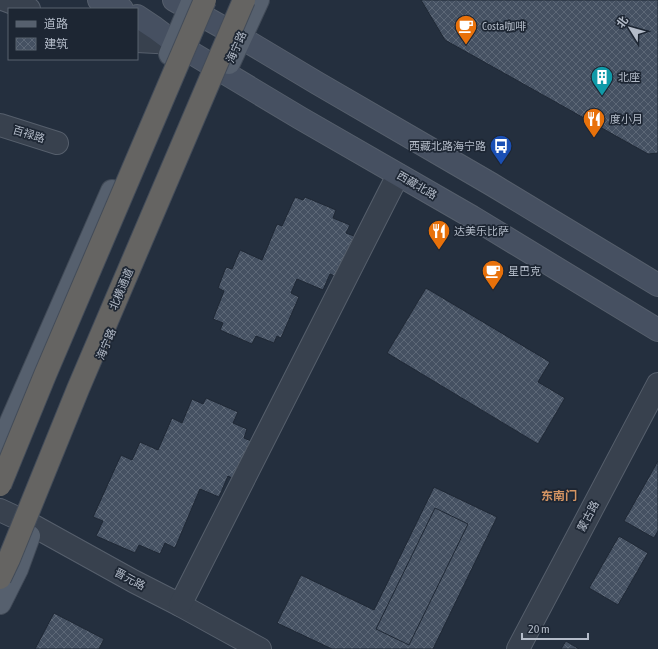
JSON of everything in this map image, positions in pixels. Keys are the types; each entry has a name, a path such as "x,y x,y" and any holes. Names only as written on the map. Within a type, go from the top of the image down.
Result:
{"highway":[{"name":"北横通道","path":"0,578 84,374 244,0"},
{"path":"0,486 48,368 189,2"}],"main road":[{"path":"99,0 119,8"},
{"name":"海宁路","path":"0,603 17,569 46,483 192,143 258,0"},
{"path":"0,447 143,119 175,43 189,2 240,37 491,184 658,285"},
{"name":"西藏北路","path":"138,17 175,43 224,73 472,217 658,330"}],"street":[{"path":"5,0 26,8"},
{"name":"西藏北路","path":"138,41 175,43"},
{"name":"百禄路","path":"0,125 57,143"},
{"path":"180,605 398,175"},
{"name":"蒙古路","path":"518,649 658,384"},
{"name":"晋元路","path":"0,510 260,649"}],"building":[{"name":"北座","path":"421,0 658,0 658,153 648,154 445,40"},
{"path":"295,197 303,200 305,197 336,210 333,218 350,225 346,233 354,236 337,277 330,274 323,290 297,279 291,293 299,297 281,338 277,336 274,343 256,336 252,344 220,330 223,323 213,319 224,291 218,288 226,267 232,269 240,250 262,260 277,224 282,226"},
{"path":"426,288 550,362 538,382 565,398 538,444 387,353"},
{"path":"206,398 238,412 233,423 247,429 244,438 251,441 234,479 228,476 219,497 200,489 175,548 165,543 160,554 139,545 135,553 96,536 103,521 93,517 121,455 132,460 140,442 158,450 172,418 182,423 192,399 203,404"},
{"path":"658,461 658,531 654,538 624,521"},
{"path":"434,487 497,517 433,649 332,649 277,623 301,575 374,610"},
{"path":"435,508 468,524 409,645 376,629"},
{"path":"619,536 648,553 618,605 589,588"},
{"path":"54,613 104,639 99,649 35,649"},
{"path":"566,641 579,649 561,649"}],"place":[{"name":"Costa咖啡","path":"466,46"},
{"name":"北座","path":"602,96"},
{"name":"度小月","path":"594,138"},
{"name":"西藏北路海宁路","path":"501,166"},
{"name":"达美乐比萨","path":"439,250"},
{"name":"星巴克","path":"493,290"}],"district":[{"name":"东南门","path":"559,496"}]}
